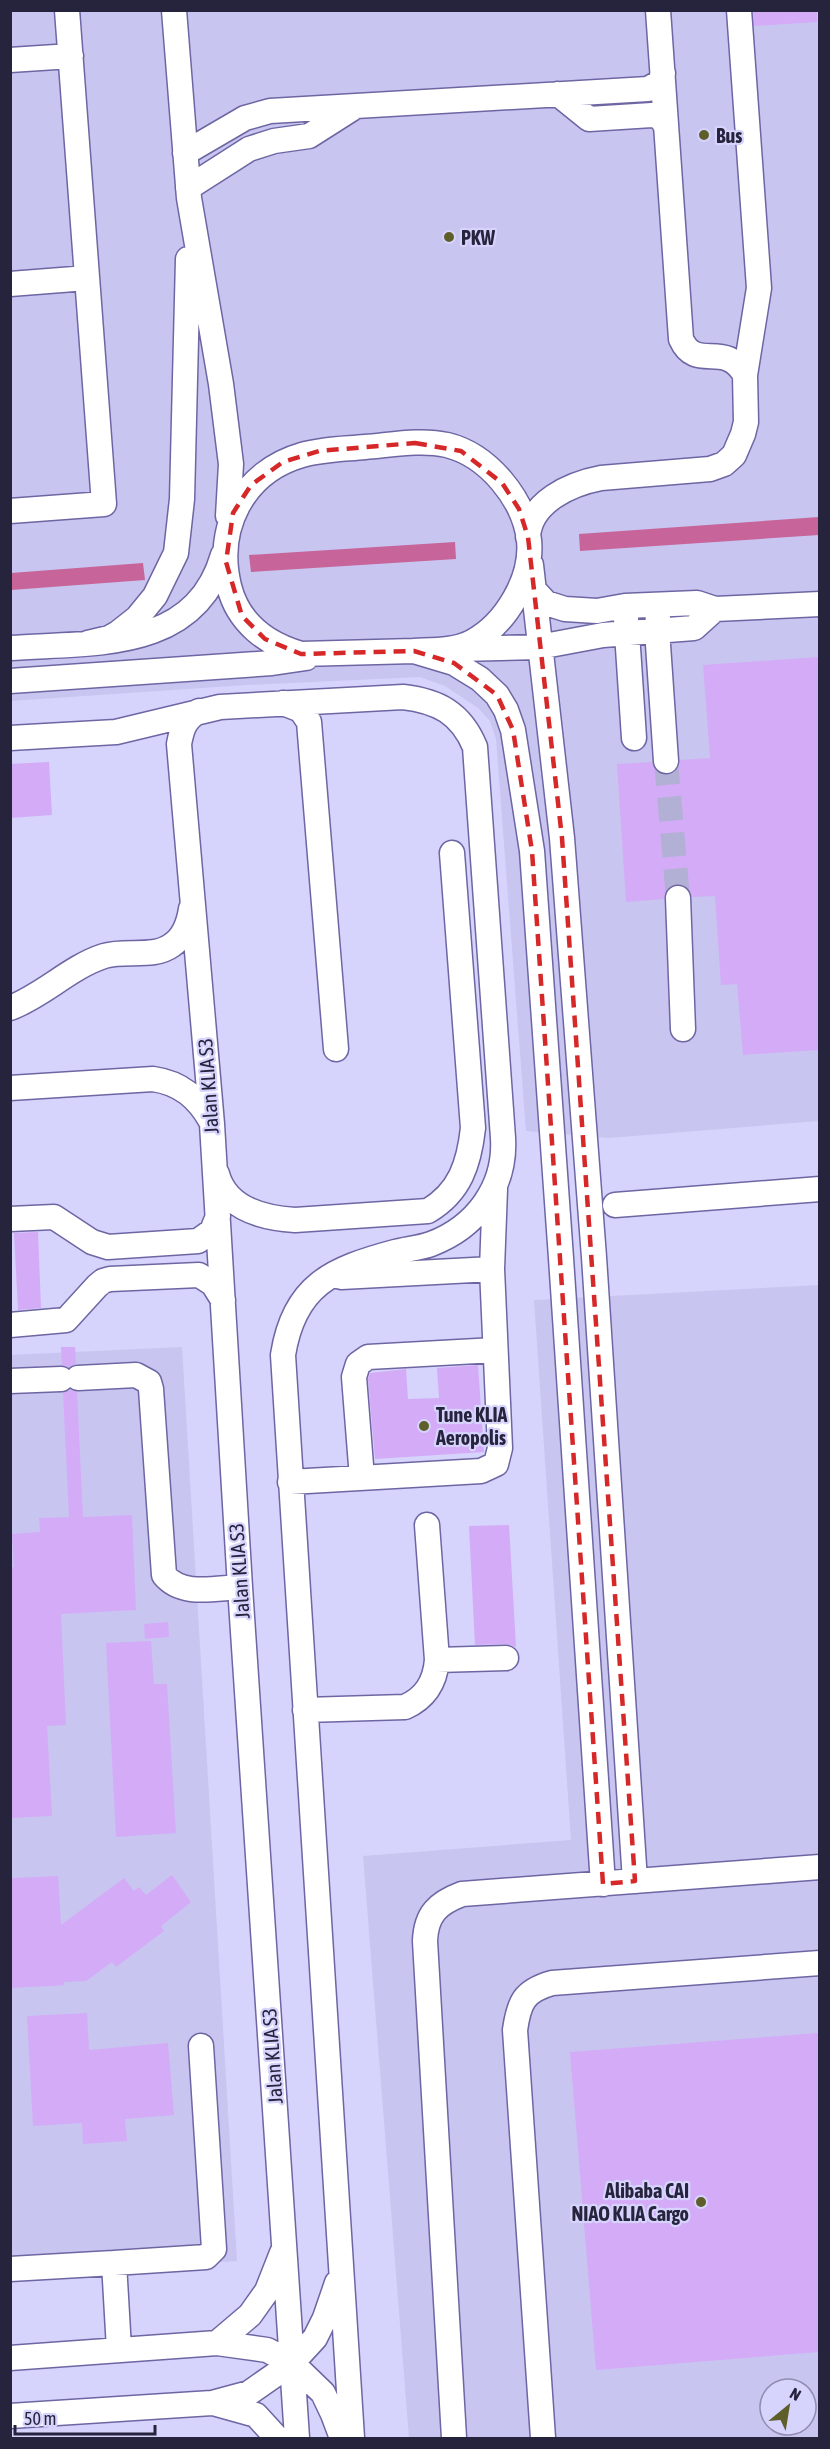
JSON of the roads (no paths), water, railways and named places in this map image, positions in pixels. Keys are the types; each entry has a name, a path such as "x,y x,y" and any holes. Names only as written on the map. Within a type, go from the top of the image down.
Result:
{"street":[{"path":"10,511 104,504 67,10"},
{"path":"88,643 118,633 137,618 155,596 176,553 182,499 188,193 174,10"},
{"path":"658,10 681,339 685,349 694,355 728,358 740,367 745,375"},
{"path":"445,649 472,642 497,621 514,599 528,567 529,525 540,508 555,497 585,481 601,478 698,472 724,464 740,446 746,422 745,375 759,288 739,10"},
{"path":"10,60 71,56"},
{"path":"185,153 256,113 648,89 660,82 663,73"},
{"path":"558,94 589,119 652,115 663,120 666,128"},
{"path":"188,193 249,149 274,141 309,136 355,106"},
{"path":"188,193 221,384 231,464 226,562 230,589 242,616 265,639 283,649 301,654 323,655 539,647 626,632 694,628 715,609"},
{"path":"10,284 87,278"},
{"path":"10,648 114,641 150,634 181,618 204,595 213,582 240,499 251,485 266,472 284,462 319,451 423,443 447,445 461,451 492,472 519,509 529,544 562,838 591,1209 634,1881"},
{"path":"534,589 539,597 555,608 597,611 626,606 697,603 715,609 819,604"},
{"path":"626,606 634,738"},
{"path":"659,606 657,630 666,761"},
{"path":"414,651 454,663 480,679 497,695 506,710 513,730 532,851 561,1246 603,1884"},
{"path":"10,681 272,663 323,655"},
{"path":"10,738 116,732 220,706 403,697 435,704 455,715 470,736 476,759 503,1138 503,1163 495,1189 492,1269 500,1449 496,1464 481,1471 290,1482"},
{"path":"283,703 301,710 309,722 336,1049"},
{"name":"Jalan KLIA S3","path":"199,711 189,716 179,744 212,1124 240,1587 297,2439"},
{"path":"214,1164 224,1191 233,1201 259,1214 277,1219 306,1220 428,1211 443,1202 454,1190 470,1156 473,1128 452,854"},
{"path":"10,1008 95,959 120,953 152,952 171,946 185,930 193,898"},
{"path":"678,898 682,1029"},
{"path":"10,1088 153,1079 166,1081 193,1096 203,1107 212,1124"},
{"path":"352,2439 304,1710 284,1355 287,1331 298,1306 311,1291 328,1278 365,1260 428,1245 446,1237 466,1224 495,1189"},
{"path":"615,1205 819,1189"},
{"path":"10,1219 54,1217 92,1242 108,1247 198,1241 212,1231 218,1216"},
{"path":"328,1278 492,1269"},
{"path":"10,1325 66,1320 103,1281 110,1279 199,1275 213,1284 223,1300"},
{"path":"362,1478 354,1377 358,1364 368,1357 495,1350"},
{"path":"10,1381 136,1375 149,1382 164,1575 178,1587 187,1589 240,1587"},
{"path":"304,1710 405,1707 417,1702 427,1692 436,1671 437,1660 427,1525"},
{"path":"437,1660 506,1658"},
{"path":"454,2439 425,1930 434,1909 441,1903 462,1894 819,1867"},
{"path":"543,2439 515,2030 518,2012 524,1999 535,1988 552,1983 819,1963"},
{"path":"10,2269 206,2257 214,2249 201,2046"},
{"path":"217,2343 250,2315 267,2291 285,2244"},
{"path":"114,2263 119,2349"},
{"path":"10,2416 212,2403 249,2393 292,2363 315,2338 325,2318 340,2275"},
{"path":"10,2358 217,2343 267,2349 292,2363 323,2393 342,2439"},
{"path":"212,2403 256,2415 277,2439"}],"tunnel":[{"path":"666,761 678,898"}],"place":[{"name":"Bus","path":"704,135"},
{"name":"PKW","path":"449,237"},
{"name":"Tune KLIA Aeropolis","path":"424,1426"},
{"name":"Alibaba CAI NIAO KLIA Cargo","path":"701,2202"}]}
